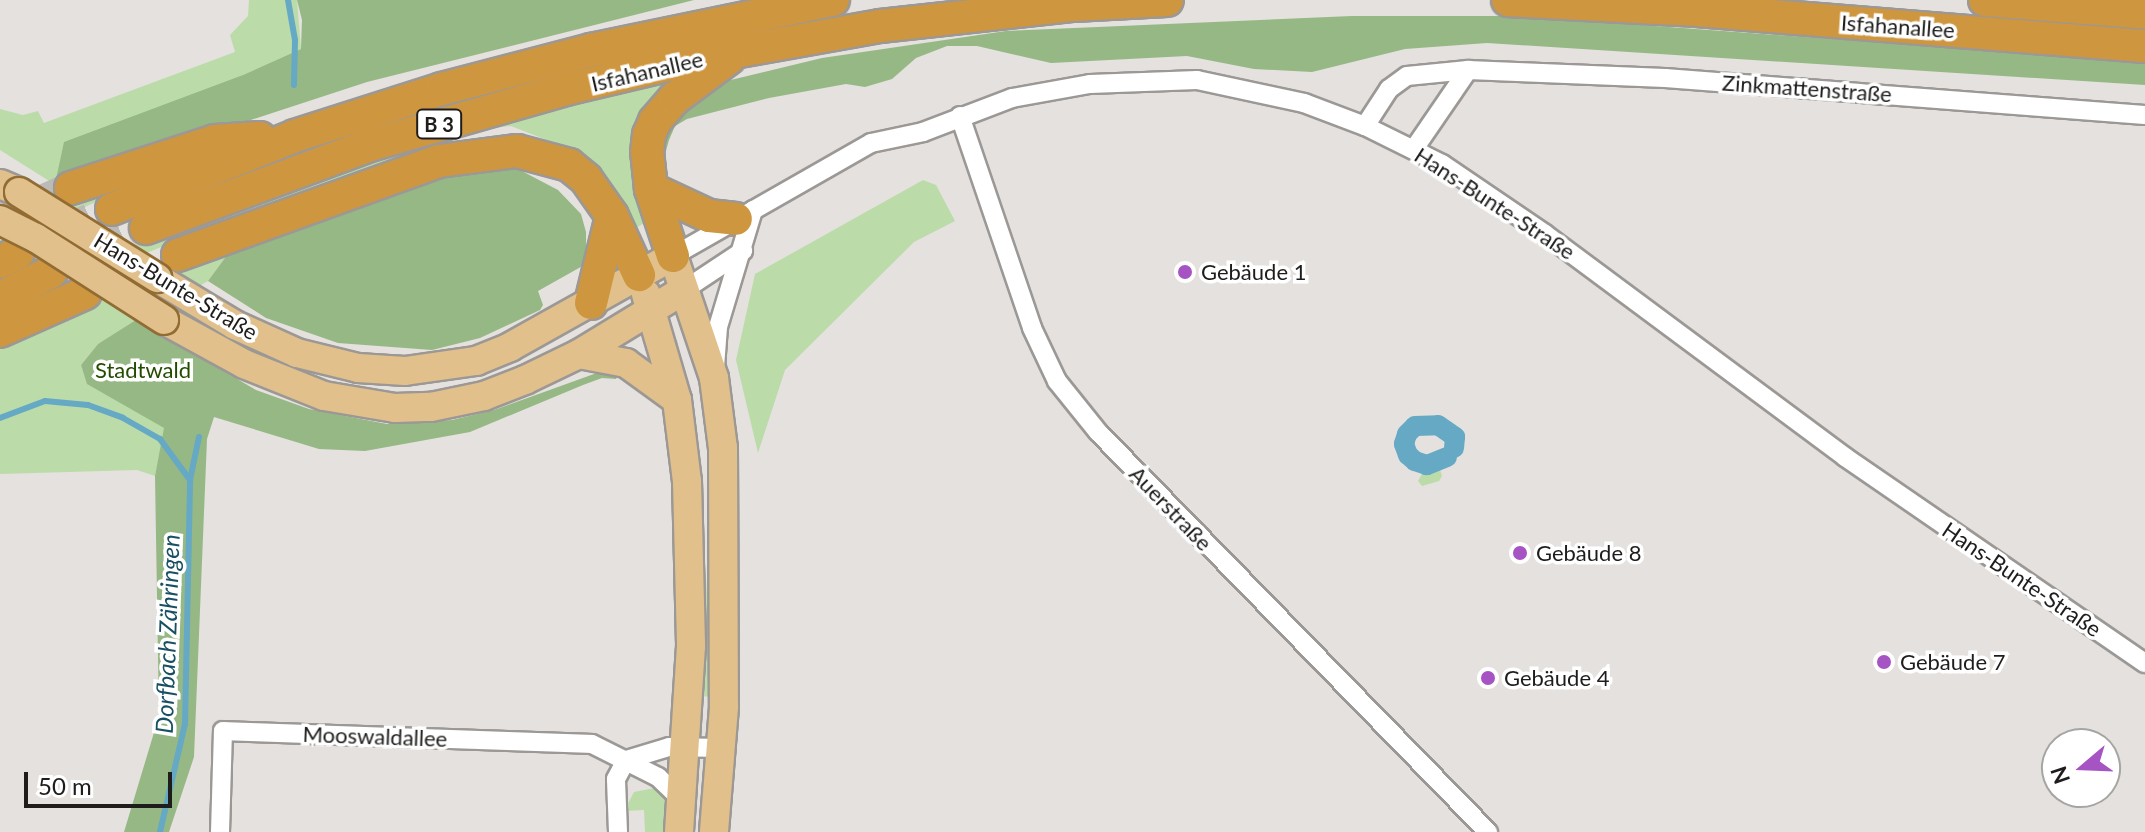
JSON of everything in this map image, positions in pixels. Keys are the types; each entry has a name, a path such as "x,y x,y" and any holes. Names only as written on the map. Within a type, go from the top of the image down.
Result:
{"highway":[{"name":"Isfahanallee","path":"146,228 285,173 384,140 566,89 741,50 974,14 1167,0"},
{"name":"Isfahanallee","path":"1508,0 1696,10 2145,46"},
{"path":"1985,0 2145,13"},
{"name":"Isfahanallee","path":"112,209 295,136 442,89 591,50 818,1"},
{"path":"673,256 651,189 647,153 655,121 687,87 741,50"},
{"path":"71,188 215,141 295,136"},
{"path":"178,255 439,161 517,151 569,165 586,179 612,216 639,275"},
{"path":"651,189 709,216 744,215"},
{"path":"591,303 612,216"},
{"path":"0,298 51,272"},
{"path":"0,331 85,293"}],"main road":[{"name":"Hans-Bunte-Straße","path":"0,184 60,215 235,325 297,353 358,368 405,371 476,361 510,347 673,256"},
{"name":"Hans-Bunte-Straße","path":"0,220 36,238 164,320 244,364 295,386 354,404 395,408 431,407 484,396 579,354 684,290"},
{"path":"673,256 714,378 723,448 725,536 721,748 714,832"},
{"path":"639,275 677,400 687,481 691,646 687,746 679,832"},
{"path":"579,354 626,363 677,400"}],"street":[{"name":"Zinkmattenstraße","path":"1365,126 1389,89 1407,76 1468,70 1665,78 2145,115"},
{"path":"1414,149 1468,70"},
{"name":"Hans-Bunte-Straße","path":"673,256 871,143 923,132 960,116 1043,91 1128,81 1197,80 1304,103 1414,149 1515,213 1845,457 2145,663"},
{"name":"Auerstraße","path":"960,116 1027,314 1057,381 1098,432 1488,832"},
{"path":"714,378 718,327 743,251 744,215"},
{"name":"Hans-Bunte-Straße","path":"684,290 743,251"},
{"name":"Mooswaldallee","path":"220,832 223,731 592,744 658,777 682,800"},
{"path":"618,832 616,779 626,760 641,753 687,746 721,748"}],"green space":[{"path":"249,0 297,0 301,49 243,75 55,184 74,196 174,167 0,245 0,205 54,184 0,150 0,109 23,115 38,111 44,123 235,52 230,35 248,16"},
{"path":"297,0 694,0 367,82 55,184 64,142 243,75 301,49 302,20"},
{"path":"1352,16 1520,16 2145,62 2145,85 1487,43 1405,49 1312,72 1254,69 1187,56 1051,63 977,46 947,46 916,58 892,79 865,87 846,84 769,98 687,119 675,126 669,140 664,158 668,174 656,166 663,128 714,84 822,58 1006,31"},
{"path":"681,71 645,104 637,123 648,221 634,229 609,180 582,154 511,126 494,128 400,156 228,219 68,286 0,310 135,246 223,210 398,147"},
{"path":"488,167 518,169 558,190 581,214 586,232 586,264 538,291 543,305 540,310 480,338 432,350 338,343 266,318 208,281 233,247 432,176"},
{"path":"923,180 936,185 955,221 914,242 785,370 758,453 736,360 755,274"},
{"path":"233,247 208,281 98,344 81,365 88,384 165,428 155,476 137,470 0,474 0,341"},
{"name":"Stadtwald","path":"136,320 256,390 309,409 387,424 452,420 494,410 594,374 618,374 616,379 602,378 470,432 365,451 319,449 214,417 207,439 194,757 169,832 124,832 159,716 155,476 164,428 87,384 81,365 98,344"},
{"path":"677,340 700,479 713,697 700,696 671,344"},
{"path":"1438,463 1442,476 1439,481 1422,486 1418,481 1427,465"},
{"path":"655,788 670,802 668,832 645,832 644,810 624,811 634,792"}],"waterway":[{"name":"Dorfbach Zähringen","path":"288,0 295,40 294,85"},
{"path":"0,418 45,401 88,405 123,418 160,439 190,480"},
{"path":"1447,457 1427,465 1415,461 1408,455 1404,444 1407,434 1415,426 1438,425 1455,437 1454,448"},
{"name":"Dorfbach Zähringen","path":"160,832 185,724 190,480 199,437"}],"tunnel":[{"path":"0,220 71,188"},
{"path":"18,253 112,209"},
{"path":"51,272 146,228"}],"place":[{"name":"Gebäude 1","path":"1185,272"},
{"name":"Gebäude 8","path":"1520,553"},
{"name":"Gebäude 7","path":"1884,662"},
{"name":"Gebäude 4","path":"1488,678"}]}
